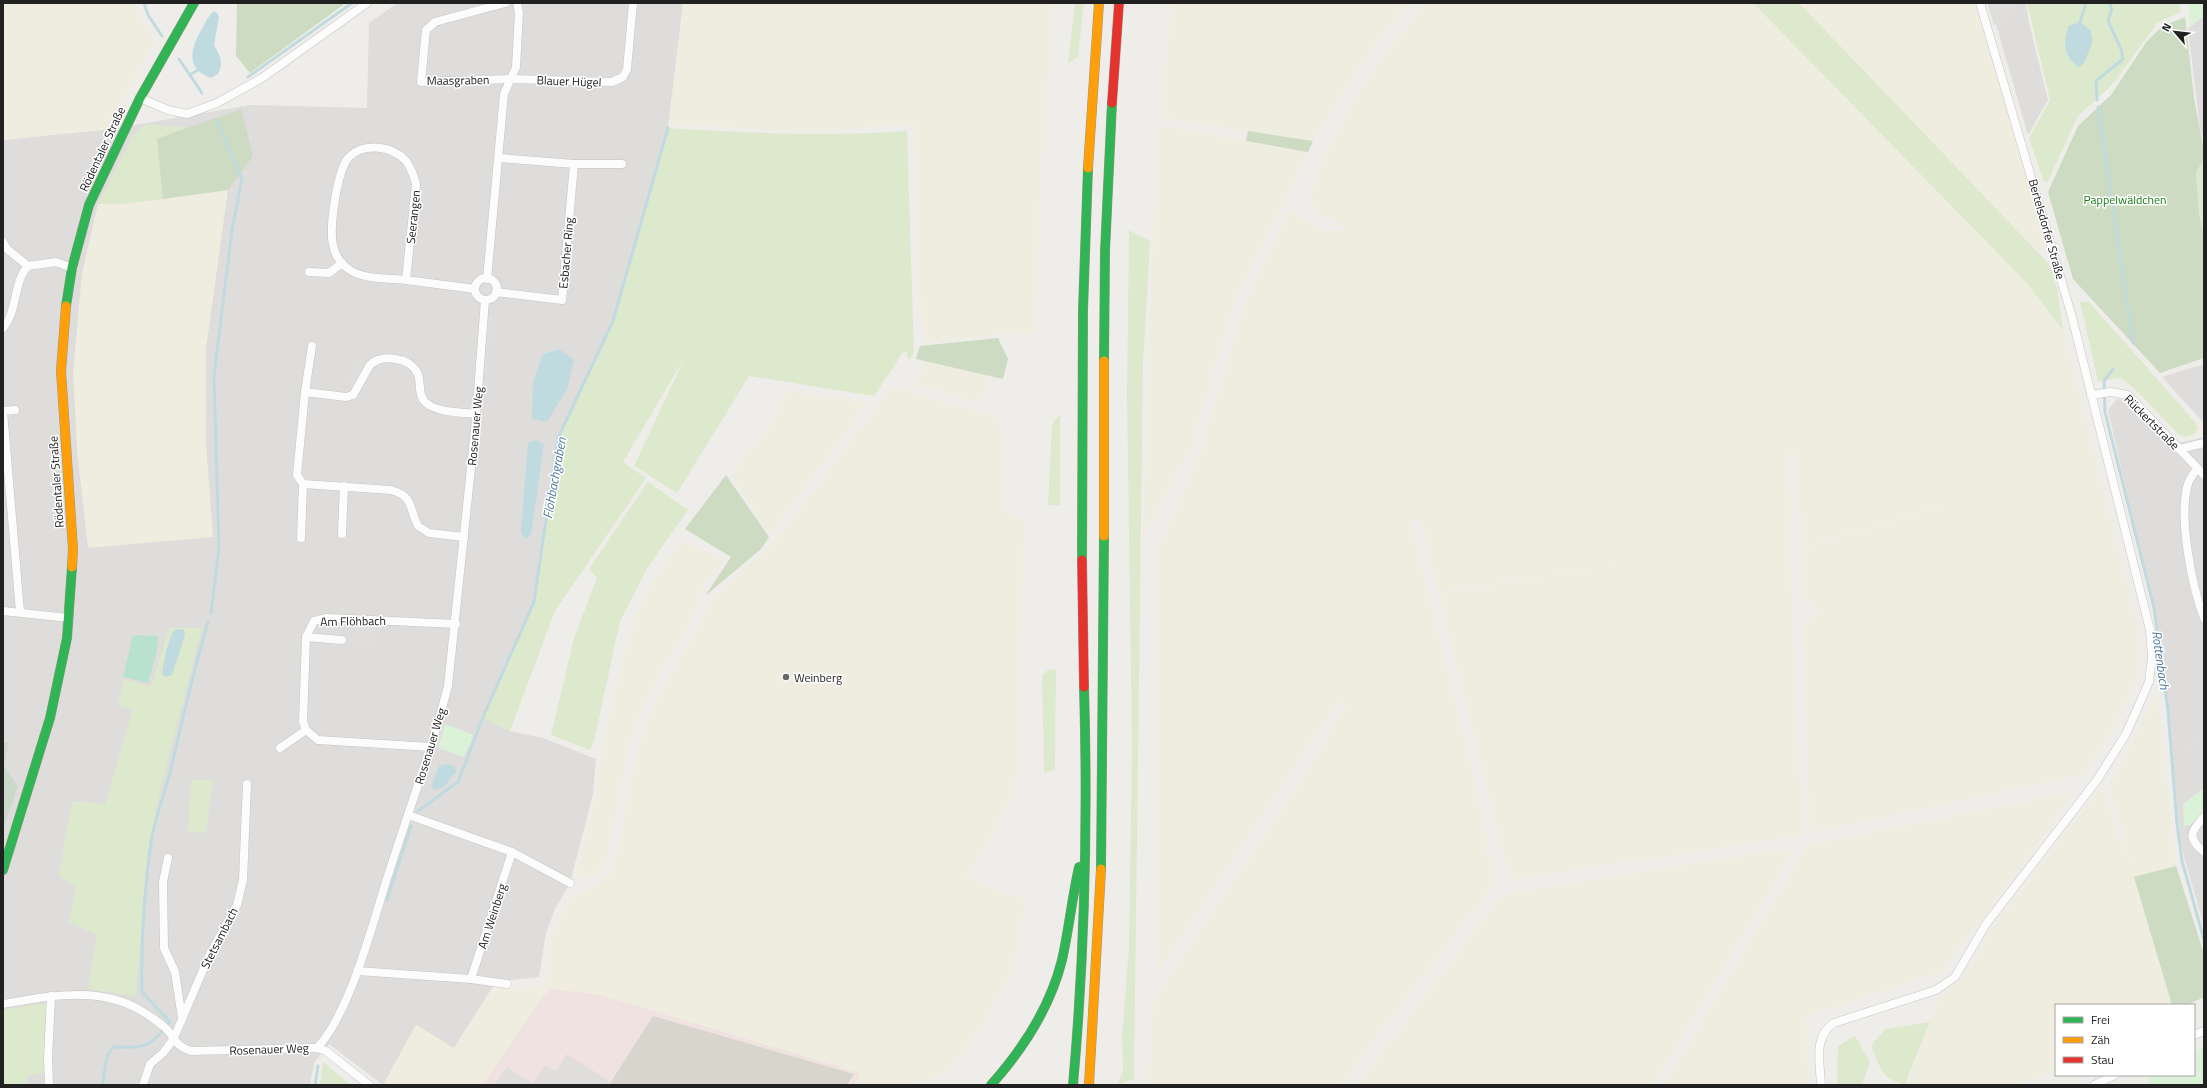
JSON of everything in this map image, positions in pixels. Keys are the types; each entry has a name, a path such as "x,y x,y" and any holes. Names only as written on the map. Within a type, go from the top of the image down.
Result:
{"main road":[{"name":"Rödentaler Straße","path":"3,870 50,718 61,671 69,618 73,549 61,371 65,316 72,268 89,205 140,98 194,3"},
{"path":"1073,1085 1084,921 1086,841 1082,617 1082,372 1084,248 1099,3"},
{"path":"1089,1085 1100,915 1102,825 1104,251 1109,143 1119,3"},
{"path":"991,1085 1028,1042 1047,1002 1058,974 1073,892 1086,841"},
{"path":"1092,1054 1094,1085"}],"street":[{"path":"140,98 168,110 188,114 217,103 262,78 367,3"},
{"name":"Maasgraben","path":"505,3 435,22 426,30 421,82 510,80"},
{"path":"487,279 504,94 516,67 519,12 517,3"},
{"name":"Blauer Hügel","path":"510,80 612,82 623,77 627,69 633,3"},
{"name":"Bertelsdorfer Straße","path":"1821,1085 1820,1042 1827,1027 1834,1023 1936,990 1955,977 1998,908 2097,780 2126,734 2149,682 2152,645 2106,456 2094,394 1980,3"},
{"name":"Seerangen","path":"342,263 335,251 332,236 338,179 342,167 349,157 361,150 382,148 391,151 407,162 416,184 406,280"},
{"path":"499,158 574,164 622,164"},
{"name":"Esbacher Ring","path":"496,292 562,300 574,164"},
{"path":"3,242 7,249 28,266 56,262 72,268"},
{"path":"309,272 329,273 342,263 359,275 475,289"},
{"path":"3,328 9,318 22,275 28,266"},
{"path":"487,279 495,285 496,292 490,299 485,300 477,296 475,289 480,280 487,279"},
{"name":"Rosenauer Weg","path":"163,1053 175,1050 191,1051 317,1048 333,1024 357,971 431,747 448,686 456,624 485,300"},
{"path":"301,538 304,484 297,475 305,392 312,346"},
{"path":"305,392 346,397 353,395 370,364 374,361 391,358 407,362 418,373 420,392 424,401 433,408 476,414"},
{"name":"Rückertstraße","path":"2094,394 2123,392 2128,395 2204,475"},
{"path":"15,410 3,411 7,509 20,612"},
{"path":"2179,449 2204,443"},
{"path":"2197,468 2189,480 2186,493 2186,531 2193,581 2204,618"},
{"path":"304,484 391,490 403,494 410,502 418,526 429,533 464,537"},
{"path":"342,534 344,486"},
{"path":"3,611 69,618"},
{"name":"Am Flöhbach","path":"306,730 303,722 306,637 314,621 327,618 456,624"},
{"path":"306,637 342,640"},
{"path":"280,748 306,730 318,740 431,747"},
{"name":"Stetsambach","path":"142,1085 150,1064 163,1053 173,1040 209,956 237,905 243,880 247,784"},
{"path":"408,816 512,852 570,883"},
{"path":"2204,817 2195,826 2192,838 2193,842 2204,852"},
{"name":"Am Weinberg","path":"471,979 512,852"},
{"path":"168,858 163,882 164,948 175,972 182,1018"},
{"path":"357,971 471,979 507,984"},
{"path":"3,1004 66,993 106,997 130,1004 169,1032 173,1040 191,1051"},
{"path":"49,1085 48,1059 51,996"},
{"path":"317,1048 326,1051 369,1085"},
{"path":"2094,1085 2113,1076"}],"shaded area":[{"path":"3,3 134,3 138,15 156,41 105,129 3,140"},
{"path":"397,3 683,3 668,128 613,321 558,438 534,602 483,716 510,731 543,738 596,759 593,794 570,883 555,909 546,933 539,977 496,982 454,1048 416,1025 383,1085 329,1044 314,1063 310,1085 3,1085 3,140 112,129 250,105 367,108 369,23"},
{"path":"683,3 1053,3 1040,176 1036,333 1000,334 924,344 917,242 914,123 824,131 772,130 669,123"},
{"path":"1172,3 1407,3 1358,67 1313,141 1161,117"},
{"path":"1427,3 1753,3 2024,280 2063,330 2140,637 2137,661 2137,680 2110,734 2084,774 1810,833 1803,626 1817,614 1817,604 1803,596 1799,462 1797,452 1786,455 1791,508 1789,538 1802,835 1510,880 1439,594 1684,555 1439,592 1422,521 1409,520 1464,737 1488,843 1483,847 1494,866 1491,887 1340,1085 1155,1085 1149,1077 1154,999 1294,792 1348,704 1338,701 1159,971 1156,557 1200,454 1244,308 1290,210 1323,231 1348,230 1316,212 1311,196 1323,160 1353,103 1380,60","holes":["1990,492 1810,546 1804,546"]},
{"path":"1797,3 1975,3 2047,247 2037,251"},
{"path":"1987,3 2016,3 2020,16 1994,25"},
{"path":"1990,3 2026,3 2029,23 2048,100 2028,135"},
{"path":"2189,3 2204,3 2204,142 2200,128 2188,28 2190,27"},
{"path":"1159,126 1308,152 1241,287 1224,331 1192,444 1143,538 1149,327"},
{"path":"228,190 206,349 206,443 213,537 88,548 77,451 73,372 82,273 98,204 119,204"},
{"path":"485,315 494,315 490,374 479,373"},
{"path":"359,358 370,365 357,389 346,382"},
{"path":"925,362 988,376 979,403 916,384"},
{"path":"2204,364 2204,423 2162,377"},
{"path":"892,387 999,418 1004,510 1024,521 1017,769 1013,789 1002,815 966,878 1025,900 1012,970 986,1019 958,1058 938,1077 903,1085 854,1085 860,1073 598,994 551,989 543,996 482,1085 383,1085 416,1025 454,1048 491,990 544,988 547,979 552,939 560,916 571,901 611,873 615,866 634,765 647,719 715,596 776,541"},
{"path":"788,391 867,403 770,535 731,474 770,427"},
{"path":"2118,398 2179,443 2204,437 2204,926 2181,846 2161,645 2108,410"},
{"path":"683,541 725,559 699,592 702,600 648,695 635,724 620,786 608,854 603,865 595,873 575,879 595,798 603,745 620,670 635,620 655,578"},
{"path":"356,625 376,626 375,651 355,651"},
{"path":"2157,691 2176,866 2134,877 2172,1004 2055,1004 2055,1070 2016,1085 1908,1085 1939,998 1962,980 1992,930 2101,787 2132,870 2110,786"},
{"path":"2204,732 2204,740 2185,752 2181,747"},
{"path":"2066,793 2074,794 1943,971 1806,1016 1808,1085 1665,1085 1808,845"},
{"path":"1795,848 1653,1085 1359,1085 1498,900 1521,891"},
{"path":"551,989 598,994 861,1073 854,1085 482,1085 543,996"},
{"path":"653,1016 854,1074 847,1085 609,1085"},
{"path":"567,1054 609,1081 607,1085 494,1085 507,1067 533,1084 545,1065 556,1071"}],"green space":[{"path":"237,3 346,3 250,73 236,56"},
{"path":"1075,3 1084,3 1078,57 1068,63"},
{"path":"1753,3 1799,3 2049,264 2057,288 2063,330 2024,280"},
{"path":"2027,3 2179,3 2181,12 2157,23 2114,83 2078,116 2048,181 2044,182 2029,138 2050,100"},
{"path":"2189,3 2204,3 2204,16 2190,27"},
{"name":"Pappelwäldchen","path":"2185,17 2194,98 2204,151 2204,159 2196,172 2199,214 2204,236 2204,358 2160,373 2073,279 2048,192 2078,126 2111,95 2147,41 2163,26"},
{"path":"241,109 253,156 228,190 163,199 157,139"},
{"path":"146,124 186,127 157,140 163,199 119,204 98,204 134,133 138,132"},
{"path":"668,128 758,133 817,134 907,131 914,353 907,359 907,352 904,351 874,396 749,376 677,493 634,466 685,357 623,462 646,478 555,611 510,731 483,717 534,602 558,438 613,321"},
{"path":"1248,131 1313,141 1308,152 1246,141"},
{"path":"2204,159 2204,236 2199,214 2196,172"},
{"path":"1129,230 1150,241 1143,365 1134,1079 1117,1085 1123,1072 1122,1035 1129,948 1132,747 1127,393"},
{"path":"2080,302 2089,302 2194,421 2198,427 2195,434 2185,437 2178,434 2135,389 2121,378 2098,381"},
{"path":"998,338 1008,359 1003,379 916,359 920,346"},
{"path":"1060,414 1060,505 1048,505 1052,424"},
{"path":"726,475 769,537 761,549 705,596 731,557 685,529"},
{"path":"648,482 688,510 648,567 620,621 594,742 590,750 551,735 574,638 597,578 589,569"},
{"path":"169,628 202,628 161,787 147,855 136,996 88,989 97,935 69,922 76,887 59,876 72,801 105,804 133,710 118,705 124,679 151,687"},
{"path":"133,635 158,636 157,651 148,683 123,677"},
{"path":"1056,669 1055,770 1044,773 1042,675 1048,670"},
{"path":"445,724 474,735 464,757 438,748"},
{"path":"3,743 8,743 4,767 18,786 3,829"},
{"path":"191,780 213,780 206,832 188,833"},
{"path":"2204,788 2204,812 2191,825 2184,826 2183,804"},
{"path":"2176,866 2204,954 2204,997 2189,1004 2172,1004 2134,877"},
{"path":"46,1004 48,1073 27,1075 27,1085 3,1085 3,1010"},
{"path":"1930,1022 1905,1084 1891,1079 1882,1071 1871,1046 1885,1029"},
{"path":"1855,1036 1870,1062 1862,1085 1837,1085 1838,1046"},
{"path":"2204,1047 2204,1085 2150,1085 2146,1076 2195,1076 2195,1051"},
{"path":"323,1062 351,1085 320,1085"}],"water":[{"path":"214,11 219,17 214,45 221,62 221,66 218,74 211,78 202,74 196,68 192,56 193,48 199,34 208,18"},
{"path":"2080,22 2090,30 2093,41 2084,63 2079,67 2074,64 2067,54 2065,43 2069,26"},
{"path":"559,349 574,360 567,389 547,422 532,419 533,383 543,354"},
{"path":"537,440 544,444 531,534 525,539 521,532 528,442"},
{"path":"174,630 184,630 185,635 172,675 165,677 162,674 168,646"},
{"path":"446,764 455,766 456,772 443,788 433,790 432,784 439,766"}],"waterway":[{"path":"144,3 148,15 162,36"},
{"path":"248,77 352,3"},
{"path":"2080,22 2086,3"},
{"path":"2097,100 2096,81 2123,59 2121,49 2108,21 2112,9 2109,3"},
{"path":"179,59 202,93"},
{"path":"190,75 198,70"},
{"path":"2098,107 2133,343"},
{"path":"211,613 219,549 214,376 232,230 242,179 217,121"},
{"name":"Flöhbachgraben","path":"418,811 458,782 483,717 534,602 558,438 613,321 668,128"},
{"name":"Rottenbach","path":"2113,369 2104,381 2105,412 2154,608 2168,711 2177,824 2182,861 2204,940"},
{"path":"102,1085 107,1057 113,1047 133,1047 146,1045 157,1037 170,1022 142,992 142,955 146,880 154,826 170,773 208,622"},
{"name":"Flöhbachgraben","path":"387,900 411,826"},
{"name":"Flöhbachgraben","path":"315,1085 318,1066"}],"traffic: fast":[{"path":"66,306 72,268 89,205 140,98 194,3"},
{"path":"1104,361 1105,251 1112,103"},
{"path":"1082,560 1083,310 1088,168"},
{"path":"1101,869 1104,536"},
{"path":"3,870 50,718 67,638 72,567"},
{"path":"1073,1085 1083,936 1086,787 1084,687"},
{"path":"991,1085 1025,1042 1043,1011 1057,978 1067,937 1079,867"}],"traffic: slow":[{"path":"1088,168 1099,3"},
{"path":"66,306 61,371 73,549 72,567"},
{"path":"1104,361 1104,536"},
{"path":"1089,1085 1101,869"}],"traffic: jam":[{"path":"1112,103 1119,3"},
{"path":"1082,560 1084,687"}],"place":[{"name":"Weinberg","path":"786,677"}]}
